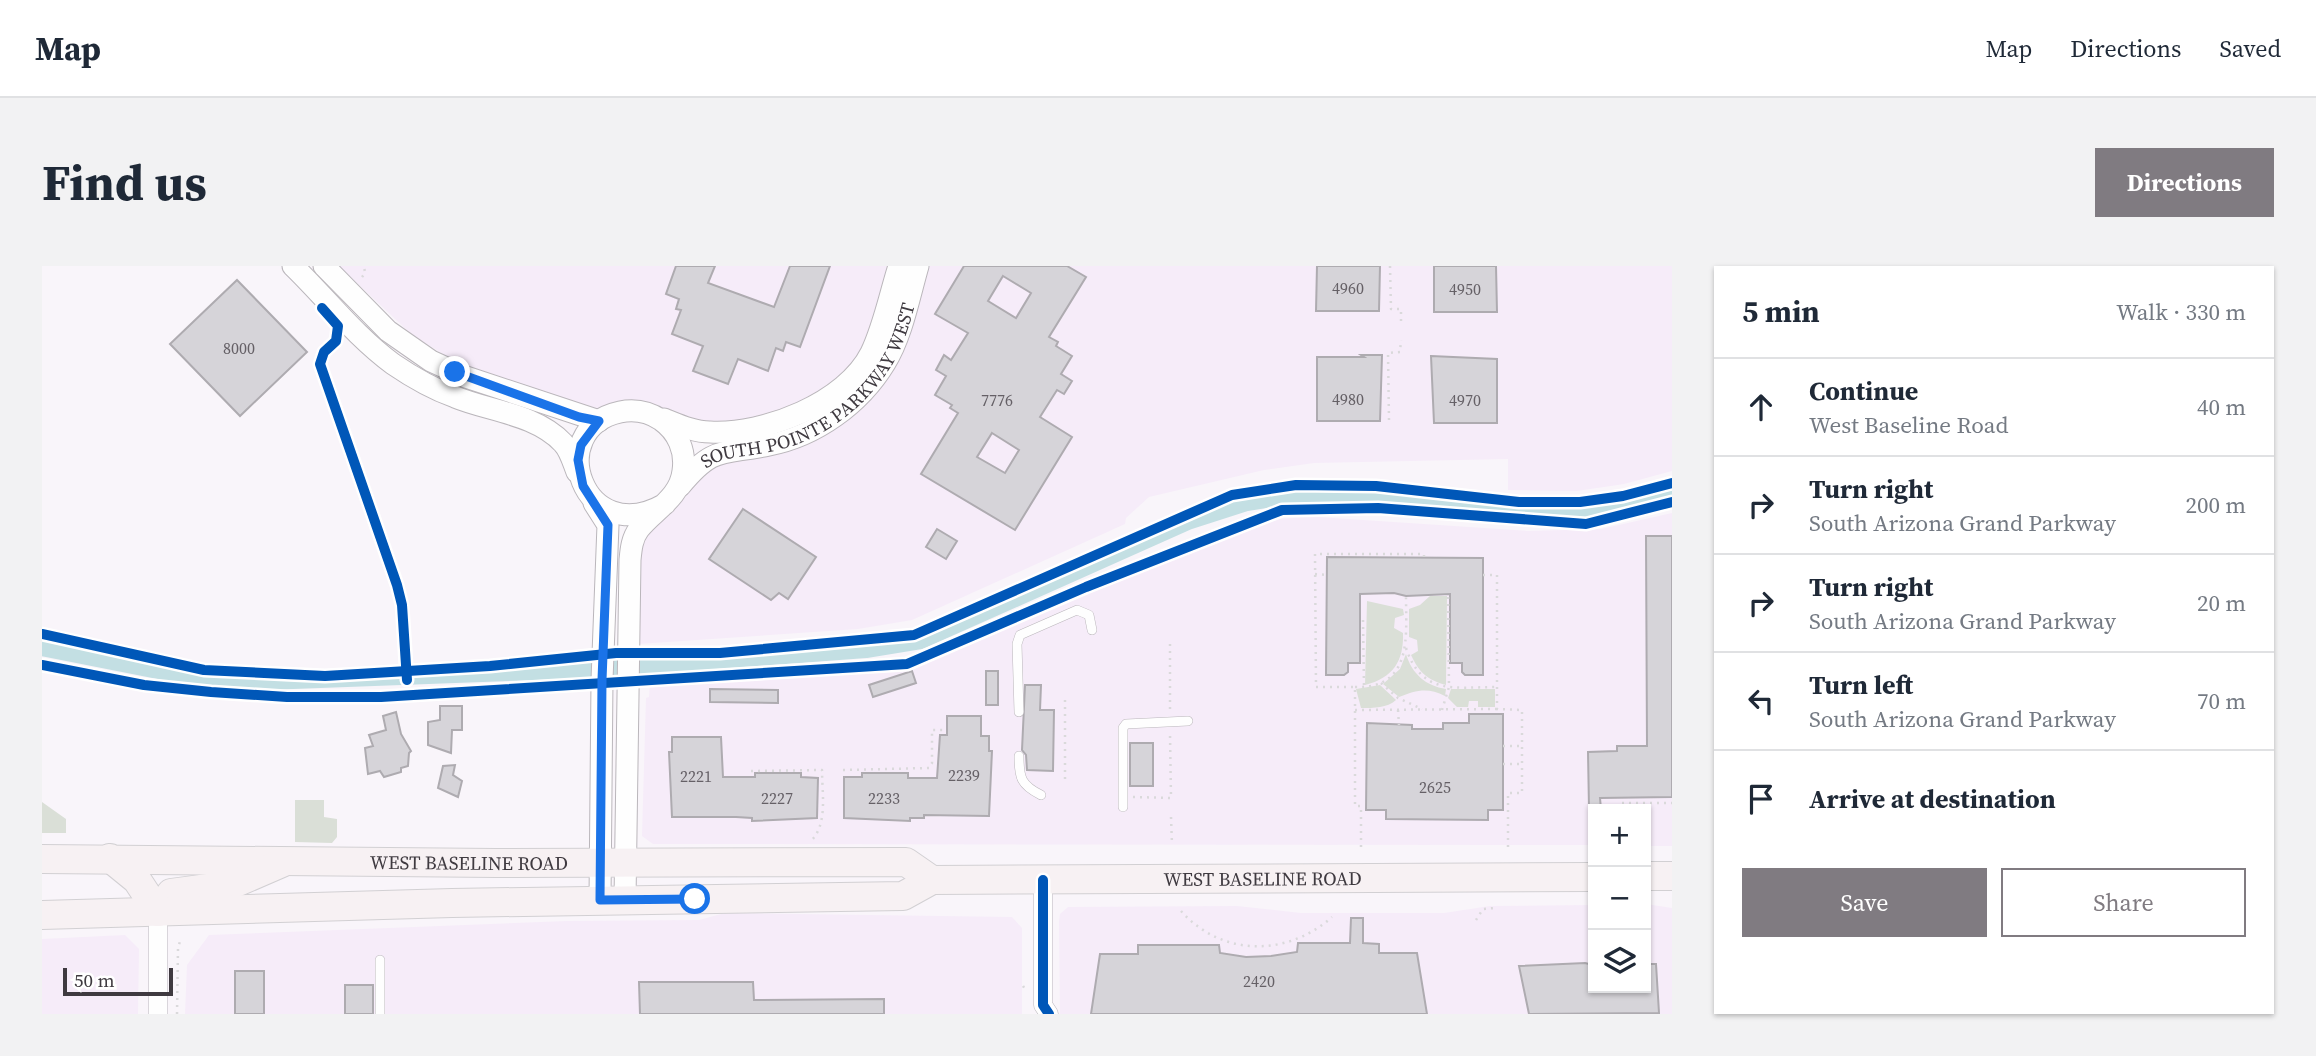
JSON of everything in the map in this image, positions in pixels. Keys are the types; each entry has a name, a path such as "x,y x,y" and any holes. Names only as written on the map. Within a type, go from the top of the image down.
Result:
{"main road":[{"path":"110,858 137,880 158,912 171,892 231,885 288,860"},
{"name":"WEST BASELINE ROAD","path":"42,859 905,862 932,880"},
{"path":"344,862 345,906"},
{"path":"1651,876 1672,876"},
{"name":"WEST BASELINE ROAD","path":"42,915 613,900 903,896 932,880 1588,877"}],"street":[{"path":"293,266 362,338 418,380 456,398 496,409 554,434 566,446 589,496 608,525 602,671 613,900"},
{"path":"324,266 388,331 431,360 466,377 579,417 599,421 626,411 655,416 669,426 679,440 684,457 683,474 671,497 650,513 634,516 617,515 601,507 589,496"},
{"name":"SOUTH POINTE PARKWAY WEST","path":"655,416 712,433 772,424 798,415 821,402 852,378 871,353 899,266"},
{"name":"SOUTH POINTE PARKWAY WEST","path":"613,863 629,668 630,560 633,539 638,530 671,497 700,462 716,454 771,445 804,434 828,421 863,394 887,361 918,266"},
{"path":"579,475 581,445 599,421"},
{"path":"1043,880 1043,1011"},
{"path":"158,912 158,1014"}],"lane":[{"path":"1019,712 1017,644 1020,635 1077,610 1089,615 1092,630"},
{"path":"1123,807 1123,728 1126,724 1188,721"},
{"path":"1019,756 1019,777 1026,788 1041,795"},
{"path":"380,960 380,1014"}],"path":[{"path":"355,278 364,275 364,266"},
{"path":"1390,266 1391,309 1401,309 1401,323"},
{"path":"1389,420 1388,352 1400,352 1401,340"},
{"path":"1406,596 1406,648 1396,671 1381,683 1364,688 1316,687 1315,554 1424,554 1424,557"},
{"path":"1315,574 1326,575"},
{"path":"1483,575 1497,575 1497,709"},
{"path":"1442,710 1449,687 1448,592"},
{"path":"1363,620 1364,688"},
{"path":"1170,639 1170,716"},
{"path":"1406,648 1419,675 1429,682 1449,687 1497,687"},
{"path":"406,656 408,692"},
{"path":"393,670 407,672 421,669"},
{"path":"1381,683 1398,698 1423,710"},
{"path":"1355,687 1355,806 1361,806 1361,847"},
{"path":"394,696 408,692 421,694"},
{"path":"1065,700 1065,780"},
{"path":"1355,710 1522,710 1521,793 1508,793 1508,847"},
{"path":"1398,710 1399,725"},
{"path":"1130,797 1171,798 1170,727"},
{"path":"843,770 929,768 932,763 932,730 945,730"},
{"path":"1503,746 1522,746"},
{"path":"1503,764 1522,764"},
{"path":"751,771 822,770 822,818 817,835 811,841"},
{"path":"1622,803 1672,803"},
{"path":"1171,817 1172,844"},
{"path":"1476,920 1483,909 1495,908"},
{"path":"1181,911 1215,938 1235,945 1267,947 1306,936 1332,917"},
{"path":"177,1014 181,937"}],"shaded area":[{"path":"339,266 894,266 866,350 822,397 763,417 710,424 617,403 598,408 584,407 462,366 411,334"},
{"path":"922,266 1672,266 1672,471 1624,484 1577,491 1508,490 1508,459 1314,463 1264,470 1149,497 1126,518 1125,524 912,620 858,629 638,644 639,545 645,533 677,507 698,471 820,432"},
{"path":"1672,513 1672,846 1651,846 1651,804 1588,804 1588,845 653,844 642,836 646,698 649,697 650,683 907,664 1001,624 1002,630 1218,537 1269,519 1318,517 1528,531 1601,529"},
{"path":"1430,596 1447,596 1446,685 1424,674 1411,655 1418,651 1417,640 1409,637 1409,609 1420,605"},
{"path":"1367,601 1403,609 1404,615 1395,618 1394,628 1403,633 1399,660 1390,673 1365,685"},
{"path":"1406,654 1416,673 1426,682 1446,689 1445,696 1422,690 1399,697 1383,684 1400,669"},
{"path":"1380,685 1396,700 1384,706 1361,708 1356,689"},
{"path":"1451,689 1495,689 1495,707 1478,707 1478,701 1469,701 1468,707 1457,707 1448,698"},
{"path":"295,800 324,800 324,817 337,819 337,837 332,843 295,842"},
{"path":"42,802 66,819 66,833 42,833"},
{"path":"1588,905 1588,993 1651,993 1651,905 1672,908 1672,1014 1060,1014 1059,921 1060,914 1068,907 1237,906 1301,913 1444,913 1490,906"},
{"path":"725,913 1012,917 1022,928 1022,1014 185,1014 187,965 209,935 567,921 699,920"},
{"path":"125,935 139,949 138,1014 42,1014 42,939"}],"building":[{"path":"676,266 715,266 708,283 774,307 790,266 830,266 800,347 786,342 783,351 776,348 768,371 738,359 728,384 693,371 703,346 672,334 681,310 676,309 679,299 666,294"},
{"path":"964,266 1067,266 1086,277 1049,337 1058,342 1056,346 1072,356 1061,374 1072,381 1064,394 1057,390 1040,417 1072,437 1015,530 921,474 958,413 950,408 952,405 935,395 946,376 936,370 944,355 951,360 968,333 935,314","holes":["1003,276 1031,293 1016,318 988,301","992,433 1019,450 1005,473 977,457"]},
{"path":"1317,266 1380,266 1379,311 1316,311"},
{"path":"1434,266 1496,266 1497,312 1434,312"},
{"path":"237,280 307,352 240,416 170,344"},
{"path":"1361,355 1382,355 1380,421 1317,421 1317,357 1364,357"},
{"path":"1431,356 1497,359 1497,423 1434,423"},
{"path":"743,509 816,557 788,599 779,593 771,600 709,559"},
{"path":"937,529 957,541 946,559 926,547"},
{"path":"1646,536 1672,536 1672,797 1600,798 1601,804 1589,804 1588,752 1617,751 1617,746 1647,746"},
{"path":"1327,557 1483,558 1483,675 1465,675 1462,672 1462,663 1450,663 1450,594 1406,596 1394,593 1360,594 1360,663 1348,663 1348,672 1344,675 1326,675"},
{"path":"912,671 916,683 873,697 869,685"},
{"path":"986,671 998,671 998,705 986,705"},
{"path":"1025,685 1041,685 1040,710 1054,710 1053,771 1027,770 1026,755 1022,750"},
{"path":"710,689 778,690 778,703 710,702"},
{"path":"440,706 462,706 462,730 452,730 451,753 428,745 428,722 440,720"},
{"path":"396,712 401,734 411,751 408,766 401,768 401,772 384,777 380,771 368,774 365,748 373,746 369,735 386,730 383,716"},
{"path":"1469,714 1503,714 1503,810 1488,810 1488,820 1386,819 1386,810 1366,810 1367,723 1412,725 1412,729 1443,729 1443,723 1469,723"},
{"path":"947,716 981,716 981,736 989,736 989,751 992,751 989,816 924,815 924,818 910,818 910,821 844,818 844,777 862,777 862,773 908,773 908,778 937,778 940,735 947,735"},
{"path":"672,737 721,737 723,777 755,777 755,773 801,773 801,777 818,778 817,818 752,821 752,818 736,817 672,817 669,752 672,752"},
{"path":"1130,743 1153,743 1153,786 1130,786"},
{"path":"455,765 453,775 462,781 458,797 438,788 443,766"},
{"path":"1351,918 1363,918 1363,943 1379,944 1379,953 1417,953 1427,1014 1091,1014 1100,954 1138,954 1138,945 1219,945 1220,953 1246,957 1271,956 1297,952 1298,943 1350,943"},
{"path":"1585,963 1588,964 1588,993 1651,993 1651,964 1656,964 1659,1013 1529,1014 1519,966"},
{"path":"235,971 264,971 264,1014 235,1014"},
{"path":"639,982 753,982 754,1000 884,999 884,1014 640,1014"},
{"path":"345,985 373,985 373,1014 345,1014"}],"waterway":[{"path":"42,648 188,677 266,682 593,670 866,650 921,641 1188,522 1247,503 1298,495 1353,494 1522,511 1594,510 1672,491"}],"cycle path":[{"path":"322,308 338,326 336,341 324,352 320,364 397,585 402,605 407,680"},
{"path":"42,634 204,670 325,676 490,666 616,653 720,653 914,635 1232,495 1296,485 1376,486 1519,502 1580,502 1623,496 1672,483"},
{"path":"42,665 144,685 211,692 287,697 381,697 907,664 1086,587 1282,510 1378,508 1586,524 1672,502"},
{"path":"1043,880 1043,1005 1049,1014"}],"route":[{"path":"455,372 587,420 599,421 588,432 581,445 578,460 583,486 608,525 609,559 602,680 600,900 695,899"}]}
